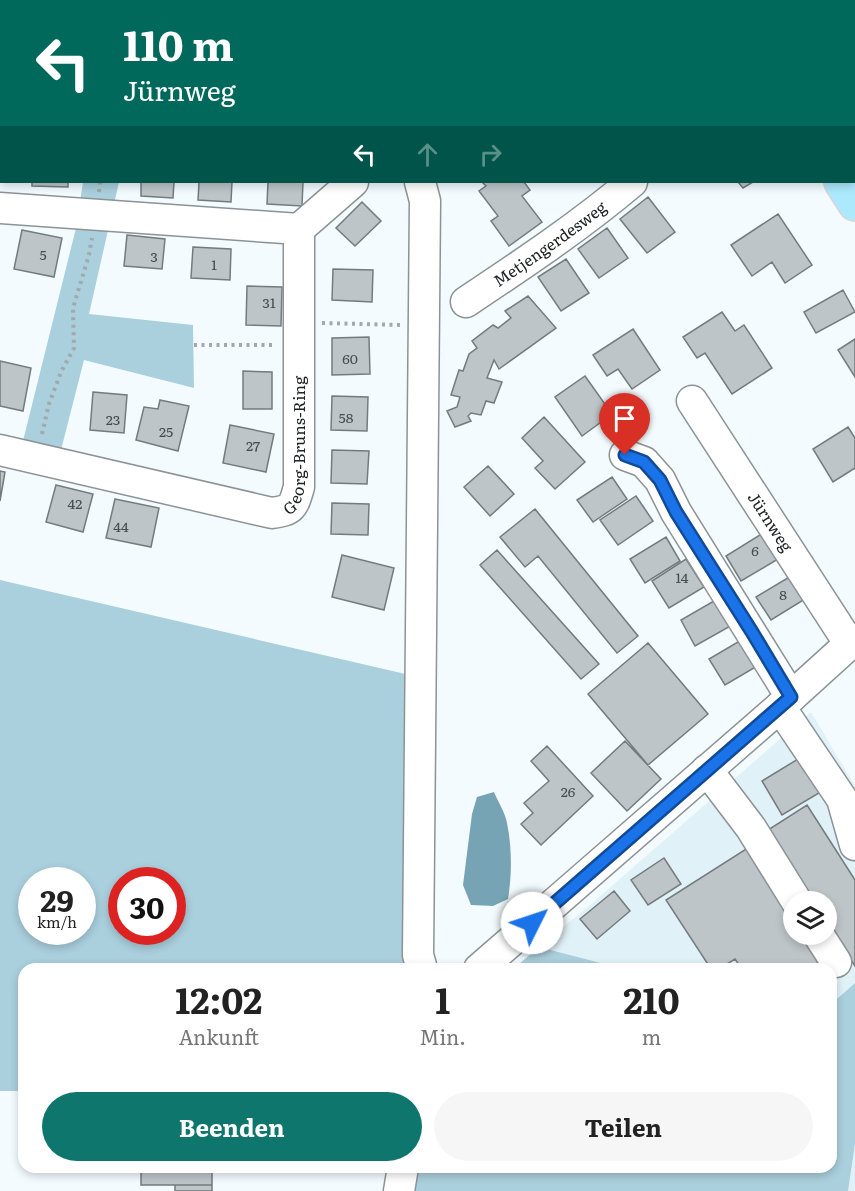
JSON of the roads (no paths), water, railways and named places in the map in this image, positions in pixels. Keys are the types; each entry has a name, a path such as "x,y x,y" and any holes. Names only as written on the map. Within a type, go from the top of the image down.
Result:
{"main road":[{"path":"842,183 855,204"}],"street":[{"path":"0,208 299,229 352,183"},
{"path":"420,183 424,201 418,955 420,963"},
{"name":"Metjengerdesweg","path":"466,302 535,256 631,183"},
{"name":"Georg-Bruns-Ring","path":"0,450 272,513 287,511 294,502 299,487 299,229"},
{"name":"Jürnweg","path":"486,963 852,641 692,401"},
{"path":"625,455 644,462 660,480 676,512 752,632 785,702 842,799 855,845"},
{"path":"707,770 751,828 791,891"},
{"path":"825,945 836,962"},
{"path":"399,1191 402,1173"}]}
